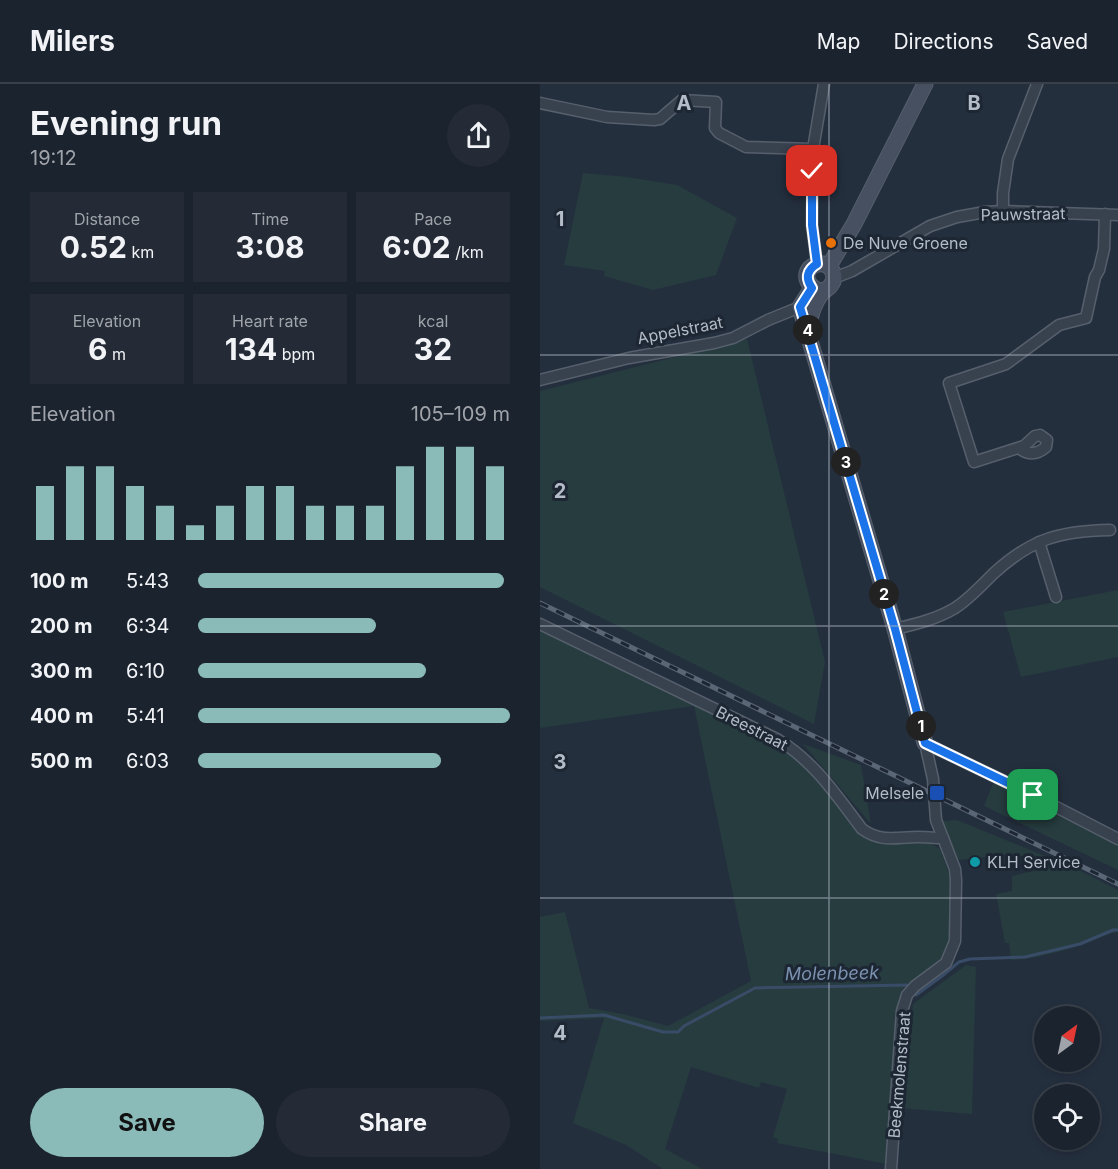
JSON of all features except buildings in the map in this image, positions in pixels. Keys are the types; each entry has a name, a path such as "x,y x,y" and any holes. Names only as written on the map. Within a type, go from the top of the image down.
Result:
{"street":[{"path":"825,84 813,149 812,225 833,284 828,289 817,289 808,282 808,273 811,268 827,269"},
{"path":"827,269 855,224 926,84"},
{"path":"1003,211 1008,159 1037,84"},
{"path":"540,103 607,117 654,120 660,119 682,100 716,102 715,128 746,147 813,149"},
{"name":"Pauwstraat","path":"827,269 852,272 930,226 957,217 1003,211 1118,215"},
{"path":"1019,448 974,462 949,383 1005,364 1059,325 1086,318 1104,249 1105,214"},
{"path":"817,289 800,307 895,629 925,743 1118,839"},
{"path":"807,329 817,289"},
{"name":"Appelstraat","path":"540,380 629,358 733,338 800,307"},
{"path":"895,629 934,619 957,607 1004,563 1026,548 1058,535 1080,531 1110,530"},
{"path":"1040,542 1056,597"},
{"name":"Breestraat","path":"540,624 792,748 819,773 862,829 872,836 882,839 943,838"},
{"name":"Beekmolenstraat","path":"891,1169 902,1011 907,995 915,986 946,963 955,941 955,869 936,820 934,789 925,743"}],"green space":[{"path":"583,173 677,185 737,218 716,275 653,290 604,276 605,271 564,265"},
{"path":"747,339 825,662 814,724 540,587 540,391"},
{"path":"1118,590 1118,657 1021,677 1003,612"},
{"path":"540,629 694,703 798,757 864,837 876,843 930,843 940,849 953,885 949,946 943,958 935,966 902,990 897,1006 887,1164 777,1143 778,1139 773,1137 787,1089 761,1082 759,1088 691,1067 665,1149 702,1169 663,1169 626,1145 573,1123 604,1018 540,1021 540,917 565,912 589,1008 668,1026 751,981 694,706 540,728"},
{"path":"803,744 861,765 871,824"},
{"path":"994,781 1118,844 1118,870 984,806"},
{"path":"957,820 1077,869 1118,890 1118,932 1050,954 1011,960 1009,943 1005,943 996,894 1012,891 1012,876 1047,868 1027,856 1003,855 959,860 943,821"},
{"path":"966,965 976,967 972,1114 900,1108 913,1004"}],"waterway":[{"name":"Molenbeek","path":"914,993 916,995 959,962 970,959 1025,957 1080,944 1118,930"},
{"name":"Molenbeek","path":"540,1018 604,1015 663,1032 678,1032 684,1026 755,988 907,985 909,987"}],"railway":[{"path":"540,603 1118,884"}],"place":[{"name":"De Nuve Groene","path":"831,243"},
{"name":"Melsele","path":"937,793"},
{"name":"KLH Service","path":"975,862"}],"route":[{"path":"812,171 812,225 817,264 808,273 808,282 812,288 800,307 895,629 925,743 1033,795"}]}
